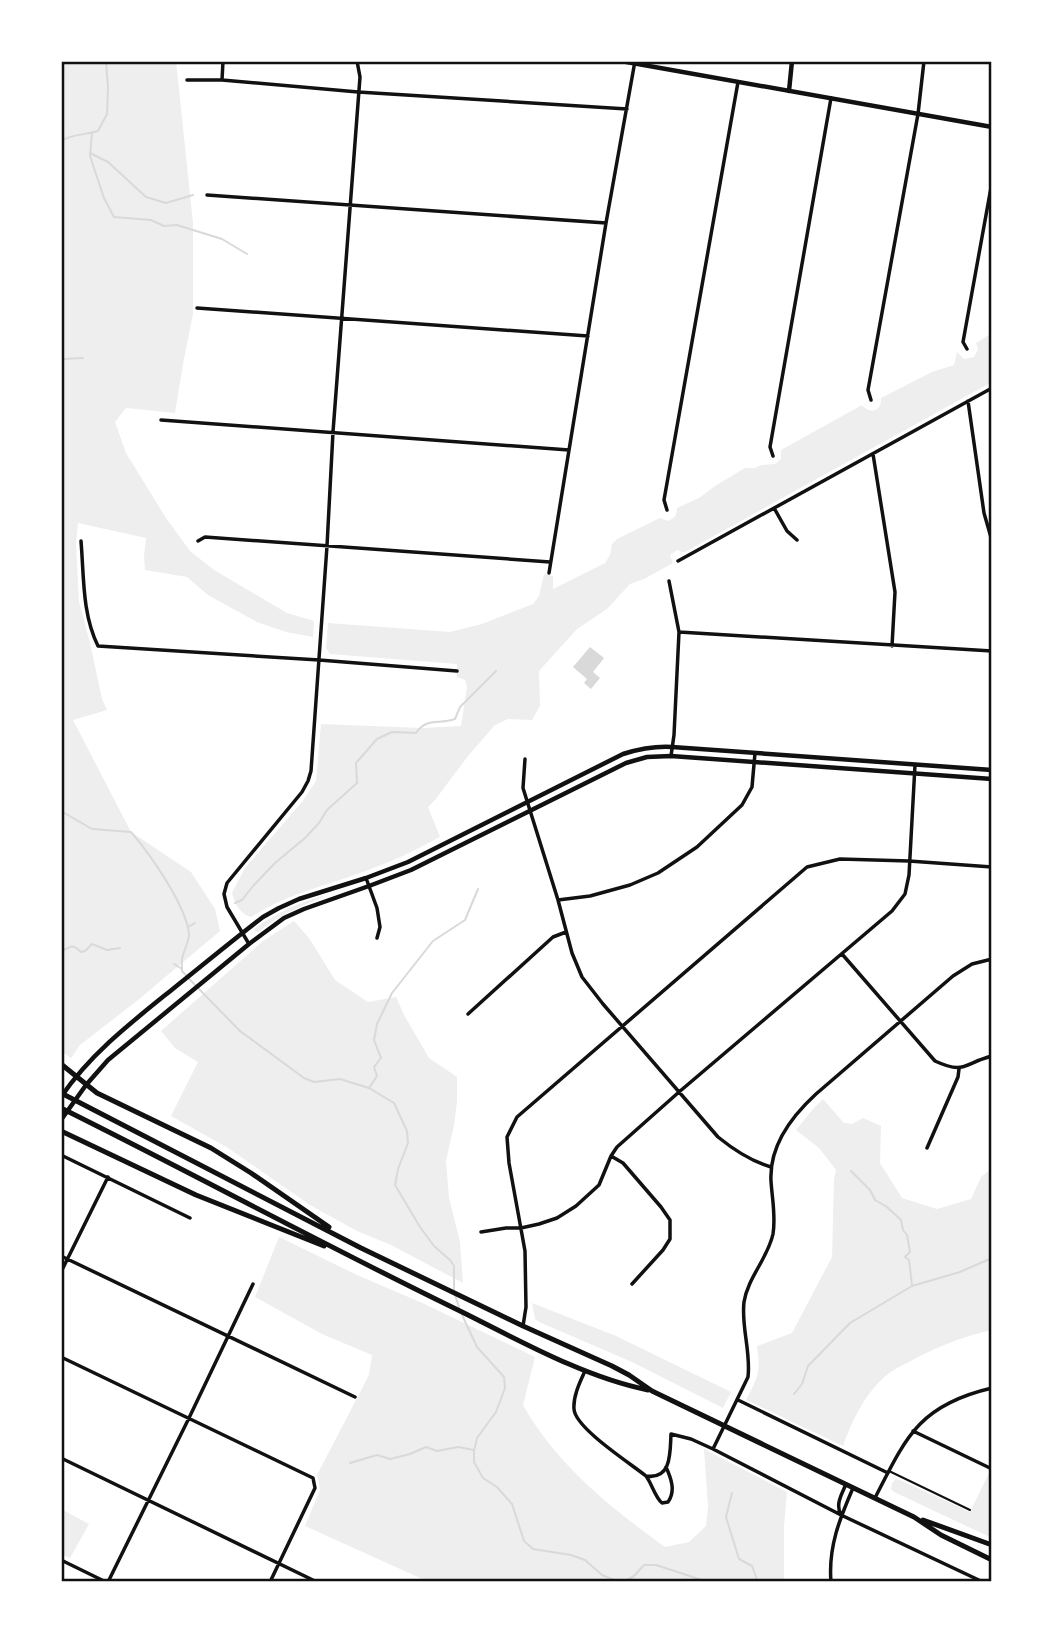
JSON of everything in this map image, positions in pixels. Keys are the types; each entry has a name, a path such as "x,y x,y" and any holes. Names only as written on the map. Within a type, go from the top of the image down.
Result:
{"highway":[{"path":"61,1064 97,1093 211,1148 361,1248"},
{"path":"61,1095 82,1103 361,1248 629,1375 652,1391 914,1517 941,1535 992,1560"},
{"path":"61,1108 491,1326 585,1370 625,1385 652,1391"},
{"path":"61,1131 196,1195 355,1259"},
{"path":"914,1517 992,1545"}],"main road":[{"path":"621,61 992,127"},
{"path":"789,91 792,61"},
{"path":"61,1095 96,1053 263,917 299,899 408,862 623,754 651,747 672,747 992,770"},
{"path":"61,1120 108,1060 277,923 325,901 411,870 626,763 647,757 671,756 992,779"}],"street":[{"path":"222,80 223,61"},
{"path":"249,944 231,915 224,894 227,883 302,792 311,771 332,432 360,77 357,61"},
{"path":"871,400 868,390 918,114 924,61"},
{"path":"549,573 635,63"},
{"path":"187,80 222,80 358,92 627,109"},
{"path":"667,510 664,500 738,82"},
{"path":"773,456 770,447 831,98"},
{"path":"967,349 963,342 992,182"},
{"path":"207,195 606,223"},
{"path":"197,308 588,336"},
{"path":"678,561 992,388"},
{"path":"968,401 984,513 992,541"},
{"path":"161,421 569,450"},
{"path":"873,454 895,592 892,646"},
{"path":"774,508 787,531 797,540"},
{"path":"198,541 205,537 550,562"},
{"path":"81,541 86,602 92,634 98,646 457,671"},
{"path":"669,581 679,632 671,756"},
{"path":"679,632 992,651"},
{"path":"558,900 590,896 629,885 658,873 696,847 743,805 752,788 755,753"},
{"path":"525,759 523,788 582,977 718,1137 735,1151 771,1167"},
{"path":"481,1232 538,1224 557,1218 576,1206 599,1185 617,1147 679,1091 892,911 905,894 909,875 915,764"},
{"path":"523,1326 526,1307 525,1251 507,1137 517,1117 807,867 839,859 992,867"},
{"path":"366,878 377,908 380,927 377,938"},
{"path":"468,1014 553,937 566,932"},
{"path":"842,954 935,1061 949,1068 959,1069 992,1056"},
{"path":"713,1449 746,1382 750,1364 744,1314 746,1294 772,1235 774,1212 771,1167 782,1133 816,1094 953,976 972,964 992,959"},
{"path":"927,1148 959,1069"},
{"path":"61,1155 190,1218"},
{"path":"611,1156 623,1163 670,1220 670,1238 663,1250 632,1284"},
{"path":"61,1272 108,1177"},
{"path":"61,1256 355,1397"},
{"path":"61,1560 107,1582 253,1284"},
{"path":"61,1357 313,1478 315,1488 270,1582"},
{"path":"585,1370 574,1402 576,1416 585,1429 646,1476 662,1503 668,1502 671,1497 672,1480 666,1467"},
{"path":"875,1498 900,1449 913,1431 948,1403 992,1388"},
{"path":"737,1400 888,1472"},
{"path":"913,1431 992,1469"},
{"path":"646,1476 661,1474 666,1467 671,1434 691,1439 841,1515 983,1582"},
{"path":"61,1458 317,1582"},
{"path":"841,1515 838,1505 846,1484"},
{"path":"831,1582 832,1549 841,1515 853,1488"}],"lane":[{"path":"888,1472 970,1510"}],"shaded area":[{"path":"61,61 176,61 193,223 193,314 175,413 126,408 115,422 126,453 190,551 214,570 287,613 314,621 313,637 286,632 257,622 208,595 187,577 145,570 146,538 78,523 76,544 79,602 107,710 73,720 131,832 191,872 215,909 220,931 80,1045 71,1058 61,1051"},
{"path":"992,333 992,382 685,552 677,550 670,555 673,563 630,584 607,609 577,629 539,671 540,706 532,720 508,719 495,725 428,807 440,837 392,860 297,895 251,917 239,908 232,893 245,868 302,802 316,781 321,724 422,728 461,726 467,687 465,680 457,677 457,664 330,654 326,648 328,623 450,632 482,624 533,604 539,596 544,574 553,576 553,589 605,563 612,544 617,539 660,518 670,520 677,513 677,508 699,498 745,468 775,464 781,459 781,450 862,405 872,411 878,409 881,398 932,372 954,365 957,352 964,359 974,357 978,349 976,343"},
{"path":"590,647 604,658 593,672 600,678 591,689 584,683 587,679 573,667"},
{"path":"323,896 258,932 255,931 255,928 279,913"},
{"path":"294,921 309,938 335,980 368,1002 396,997 429,1058 457,1077 454,1125 446,1161 449,1198 460,1242 463,1283 310,1205 228,1148 171,1116 198,1062 175,1048 161,1031 263,941"},
{"path":"823,1099 844,1123 852,1124 863,1118 881,1126 880,1163 902,1198 937,1209 971,1199 981,1177 992,1168 992,1330 938,1348 888,1374 873,1389 861,1407 843,1446 746,1400 758,1374 757,1346 792,1333 832,1257 836,1170 819,1148 796,1130"},
{"path":"279,1237 535,1357 523,1405 536,1426 586,1484 665,1547 689,1542 706,1526 708,1506 704,1449 787,1492 784,1582 429,1582 305,1526 320,1490 317,1475 369,1375 372,1355 322,1334 255,1297"},
{"path":"532,1303 616,1336 731,1392 723,1408 632,1362 539,1322 535,1319"},
{"path":"988,1475 992,1477 992,1538 891,1489 896,1479 900,1480 970,1512"},
{"path":"61,1509 89,1524 70,1558 61,1554"}],"waterway":[{"path":"61,141 98,131 107,114 106,61"},
{"path":"92,133 90,156 104,198 114,217 151,220 164,226 177,225 222,239 247,254"},
{"path":"90,153 108,162 146,197 166,203 193,195"},
{"path":"63,359 83,358"},
{"path":"235,903 242,900 275,863 305,838 327,810 357,783 356,763 377,739 392,732 416,733 429,723 455,719 460,707 496,671"},
{"path":"61,811 92,829 131,832 139,842 166,880 181,909 189,934 182,959 182,971 195,985"},
{"path":"369,1088 377,1076 374,1067 381,1058 374,1040 377,1024 392,993 433,941 465,920 478,889"},
{"path":"188,927 195,923"},
{"path":"61,951 73,946 81,952 92,944 107,950 120,948"},
{"path":"174,964 182,969"},
{"path":"199,989 240,1031 304,1078 314,1082 340,1079 369,1088 394,1103 407,1131 408,1143 395,1185 420,1227 454,1266 454,1290"},
{"path":"851,1171 870,1190 875,1200 901,1220 910,1252 905,1257 909,1260 912,1285"},
{"path":"794,1394 802,1384 808,1366 850,1323 912,1286 960,1272 992,1258"},
{"path":"455,1295 459,1307"},
{"path":"462,1315 477,1347 504,1377 505,1388 496,1412 477,1438 474,1451 474,1462 483,1478 497,1487 512,1504 524,1541 533,1549 585,1560 602,1575 619,1582"},
{"path":"350,1463 377,1455 390,1459 426,1447 437,1451 458,1447 474,1450"},
{"path":"732,1493 726,1517 739,1559 752,1566 758,1582"},
{"path":"623,1582 634,1576 644,1565 656,1565 708,1582"}]}
